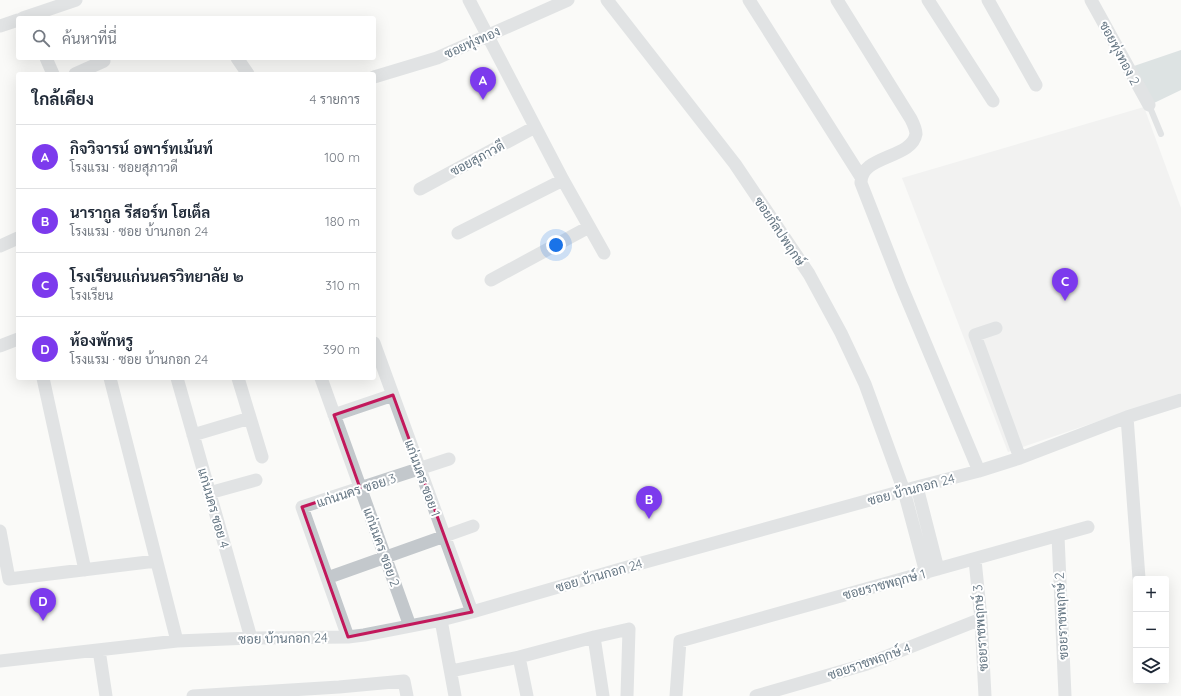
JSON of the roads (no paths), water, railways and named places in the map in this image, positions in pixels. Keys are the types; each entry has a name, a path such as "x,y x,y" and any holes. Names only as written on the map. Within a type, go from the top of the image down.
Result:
{"street":[{"path":"30,16 76,0"},
{"path":"468,0 563,180 604,253"},
{"name":"ซอยทุ่งทอง","path":"376,76 437,58 568,0"},
{"name":"ซอยกัลปพฤกษ์","path":"607,0 734,164 808,274 841,333 865,384 904,491 926,573"},
{"path":"749,0 861,177"},
{"path":"837,0 911,119 916,133 913,141 907,147 871,165 865,170 861,177 861,183 901,285 979,471"},
{"path":"928,0 993,101"},
{"path":"988,0 1036,85"},
{"name":"ซอยทุ่งทอง 2","path":"1091,0 1149,105"},
{"path":"0,26 16,21"},
{"path":"47,60 52,72"},
{"path":"238,60 247,72"},
{"path":"79,72 104,61"},
{"name":"ซอยสุภาวดี","path":"420,189 535,127"},
{"path":"458,233 563,180"},
{"path":"491,280 589,227"},
{"path":"0,246 16,239"},
{"path":"996,328 975,335 1020,458"},
{"path":"0,346 16,340"},
{"name":"แก่นนคร ซอย 1","path":"376,348 472,612"},
{"path":"43,380 85,570"},
{"path":"111,380 177,641"},
{"name":"แก่นนคร ซอย 4","path":"178,380 251,638"},
{"path":"239,380 262,457"},
{"name":"แก่นนคร ซอย 2","path":"321,380 410,626"},
{"path":"334,416 393,395"},
{"name":"ซอย บ้านกอก 24","path":"0,661 177,641 251,638 348,637 441,620 638,564 979,471 1020,458 1127,417 1181,400"},
{"path":"1127,417 1139,576"},
{"path":"194,435 250,418"},
{"name":"แก่นนคร ซอย 3","path":"348,637 302,507 449,459"},
{"path":"209,493 256,480"},
{"path":"917,487 938,569"},
{"path":"327,578 473,526"},
{"name":"ซอยราชพฤกษ์ 1","path":"676,696 680,641 975,560 1088,527"},
{"path":"0,531 9,579 156,561"},
{"name":"ซอยราชพฤกษ์ 2","path":"1058,536 1065,696"},
{"name":"ซอยราชพฤกษ์ 3","path":"975,560 981,619 985,696"},
{"name":"ซอยราชพฤกษ์ 4","path":"756,696 867,664 981,619"},
{"path":"441,620 455,696"},
{"path":"451,671 519,657 629,629 627,696"},
{"path":"594,637 603,696"},
{"path":"99,650 106,696"},
{"path":"519,657 527,696"},
{"path":"193,696 340,692 404,681 407,696"}],"lane":[{"path":"1149,105 1161,134"}],"place":[{"name":"กิจวิจารน์ อพาร์ทเม้นท์","path":"483,100"},
{"name":"โรงเรียนแก่นนครวิทยาลัย ๒","path":"1065,301"},
{"name":"นารากูล รีสอร์ท โฮเต็ล","path":"649,519"},
{"name":"ห้องพักหรู","path":"43,621"}]}
